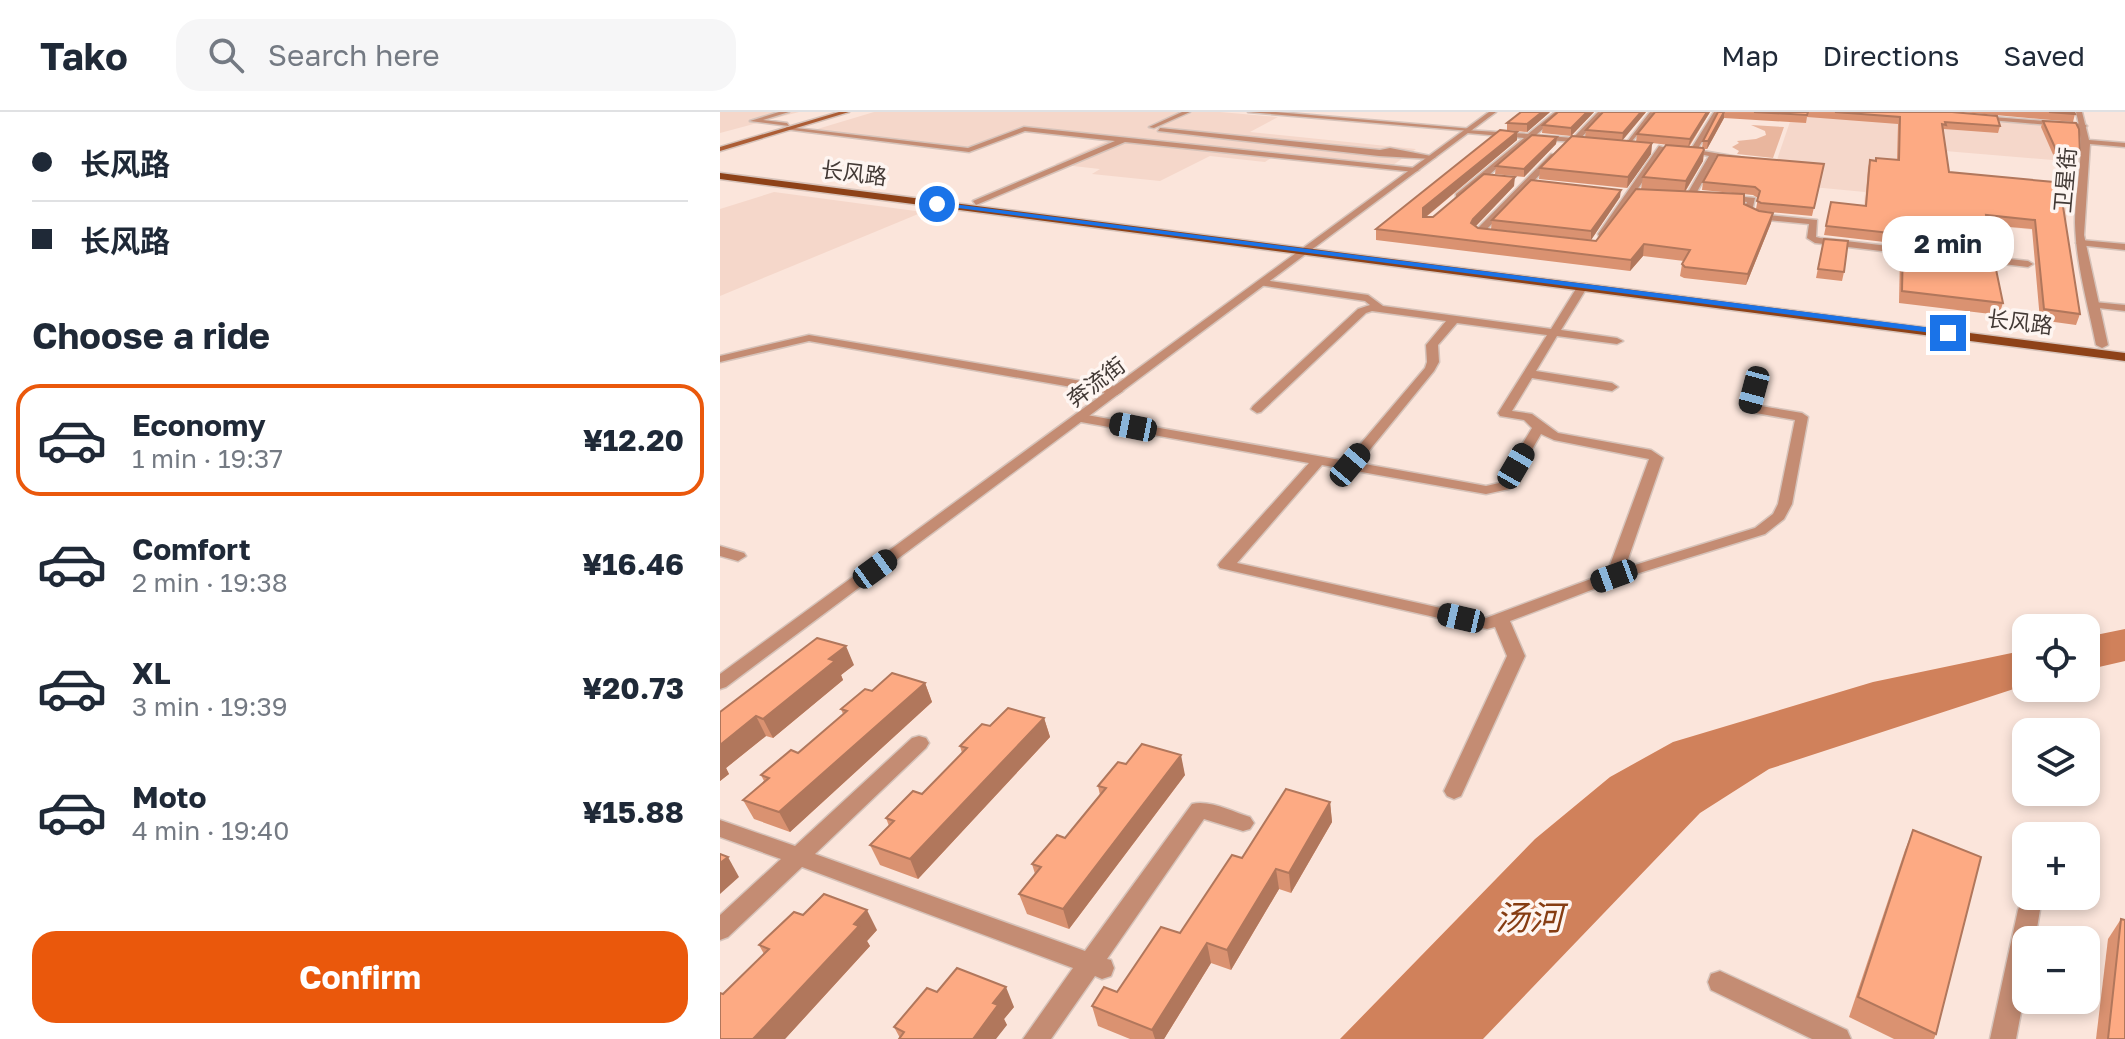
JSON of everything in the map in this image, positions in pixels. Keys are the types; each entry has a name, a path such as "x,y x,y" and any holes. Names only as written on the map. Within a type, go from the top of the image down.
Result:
{"main road":[{"path":"787,127 831,112"},
{"path":"720,146 846,112"},
{"name":"长风路","path":"720,173 976,203 2125,357"},
{"name":"长风路","path":"720,173 2125,349"}],"street":[{"path":"786,112 753,121 969,150 1024,129 1415,170"},
{"path":"1187,112 1152,127 1379,152 1390,150 1398,154 1432,157"},
{"path":"1251,112 1600,143"},
{"name":"奔流街","path":"720,683 1493,112"},
{"path":"1449,205 1559,112"},
{"path":"1507,236 1478,233 1602,112"},
{"path":"1626,145 1653,112"},
{"path":"1693,151 1717,112"},
{"path":"2019,112 2022,121"},
{"name":"卫星街","path":"2079,112 2088,142 2079,208 2081,243 2102,345"},
{"path":"1967,117 2084,126"},
{"path":"1136,141 1160,130"},
{"path":"976,203 1124,140"},
{"path":"2088,142 2125,145"},
{"path":"1613,144 1638,146"},
{"path":"1650,147 1755,159"},
{"path":"1594,246 1662,148"},
{"path":"1660,196 1689,199 1714,153"},
{"path":"1480,178 1496,179"},
{"path":"1512,181 1542,184"},
{"path":"1616,192 1645,195"},
{"path":"1692,194 1752,200 1747,212 1758,216 1814,222 1811,238 1818,241 1938,254"},
{"path":"2081,243 2125,247"},
{"path":"1968,258 2028,264"},
{"path":"1263,283 1368,298 1379,308"},
{"path":"1583,286 1504,413 1528,417 1554,436 1651,454 1656,458 1614,576"},
{"path":"2094,305 2125,308"},
{"path":"1257,409 1362,311 1379,308 1617,341"},
{"path":"1350,465 1430,369 1433,362 1432,345 1455,318"},
{"path":"720,359 809,338 1117,391"},
{"path":"1320,459 1226,565 1487,624 1614,576 1760,531 1779,516 1785,504 1802,417 1748,408 1759,371"},
{"path":"1530,374 1612,387"},
{"path":"1081,418 1486,490 1504,486 1539,427"},
{"path":"720,551 738,556"},
{"path":"1454,791 1516,656 1500,619"},
{"path":"720,930 919,743"},
{"path":"1036,1039 1096,966 1199,810 1243,823"},
{"path":"720,828 1096,966"},
{"path":"2003,1039 2029,910"},
{"path":"1720,982 1838,1039"}],"shaded area":[{"path":"720,112 799,112 720,133"},
{"path":"874,112 1220,112 1278,117 1250,132 1416,149 1386,170 1271,158 1265,162 1210,156 1160,181 1092,174 1100,169 1055,164 1109,140 1025,131 970,151 804,133"},
{"path":"1885,112 2074,126 2077,162 1945,151 1948,180 2072,191 2064,233 1863,213 1865,192 1769,183 1793,113"},
{"path":"1751,125 1784,127 1773,158 1737,154 1739,151 1732,147 1739,143 1737,141 1766,135 1765,131"},
{"path":"774,192 923,212 720,296 720,209"}],"water":[{"path":"2125,629 2125,661 2100,667 2100,634"},
{"name":"汤河","path":"2012,653 2012,690 1769,769 1700,813 1483,1039 1340,1039 1535,839 1610,777 1673,742 1873,682"}],"building":[{"path":"1521,112 1542,112 1527,124 1507,123"},
{"path":"1558,112 1587,112 1571,128 1543,125"},
{"path":"1603,112 1641,112 1623,133 1586,130"},
{"path":"1655,112 1707,112 1690,139 1637,134"},
{"path":"1718,112 1724,112 1708,141 1703,141"},
{"path":"1754,112 1808,112 1807,115"},
{"path":"1835,112 1952,112 1997,116 2000,126 1942,124 1949,172 2054,182 2062,200 2080,314 2044,309 2035,220 1986,215 1991,244 1826,226 1831,202 1866,206 1870,160 1899,160 1900,117"},
{"path":"2043,121 2076,123 2080,154 2057,152"},
{"path":"1500,130 1517,132 1423,208 1423,217 1433,217 1484,174 1515,177 1473,219 1471,223 1478,228 1596,241 1636,189 1744,194 1744,204 1773,213 1748,274 1685,267 1682,264 1690,250 1644,244 1631,260 1376,229"},
{"path":"1532,135 1557,137 1524,169 1496,166"},
{"path":"1572,136 1652,143 1628,177 1540,168"},
{"path":"1666,145 1703,148 1686,181 1643,177"},
{"path":"1718,155 1824,164 1814,208 1761,203 1757,201 1760,191 1755,187 1703,182"},
{"path":"1531,180 1621,190 1591,231 1492,220"},
{"path":"1824,239 1848,241 1844,272 1818,269"},
{"path":"1903,245 1993,255 2003,303 1902,291"},
{"path":"817,638 846,646 829,659 835,661 763,719 756,716 720,745 720,712"},
{"path":"892,673 925,683 779,812 743,800 769,778 761,775 791,750 798,753 847,711 841,709 865,689 872,691"},
{"path":"1008,708 1044,718 910,859 870,845 894,821 886,818 913,791 922,794 967,748 960,746 982,724 990,726"},
{"path":"1142,744 1181,755 1063,909 1019,894 1041,867 1032,864 1057,835 1065,838 1106,788 1098,786 1118,762 1126,764"},
{"path":"1286,789 1330,802 1289,873 1276,869 1227,950 1207,943 1152,1030 1092,1006 1104,987 1117,992 1161,927 1180,933 1232,855 1242,858"},
{"path":"1913,830 1981,857 1936,1034 1858,997"},
{"path":"824,894 867,910 854,924 859,926 753,1039 720,1039 720,993 723,994 769,949 759,945 794,912 803,915"},
{"path":"2121,919 2125,920 2125,1039 2108,1039"},
{"path":"957,968 1006,987 993,1003 998,1005 973,1039 899,1039 904,1032 894,1027 927,988 937,992"}],"route":[{"path":"937,204 1948,333"}]}
